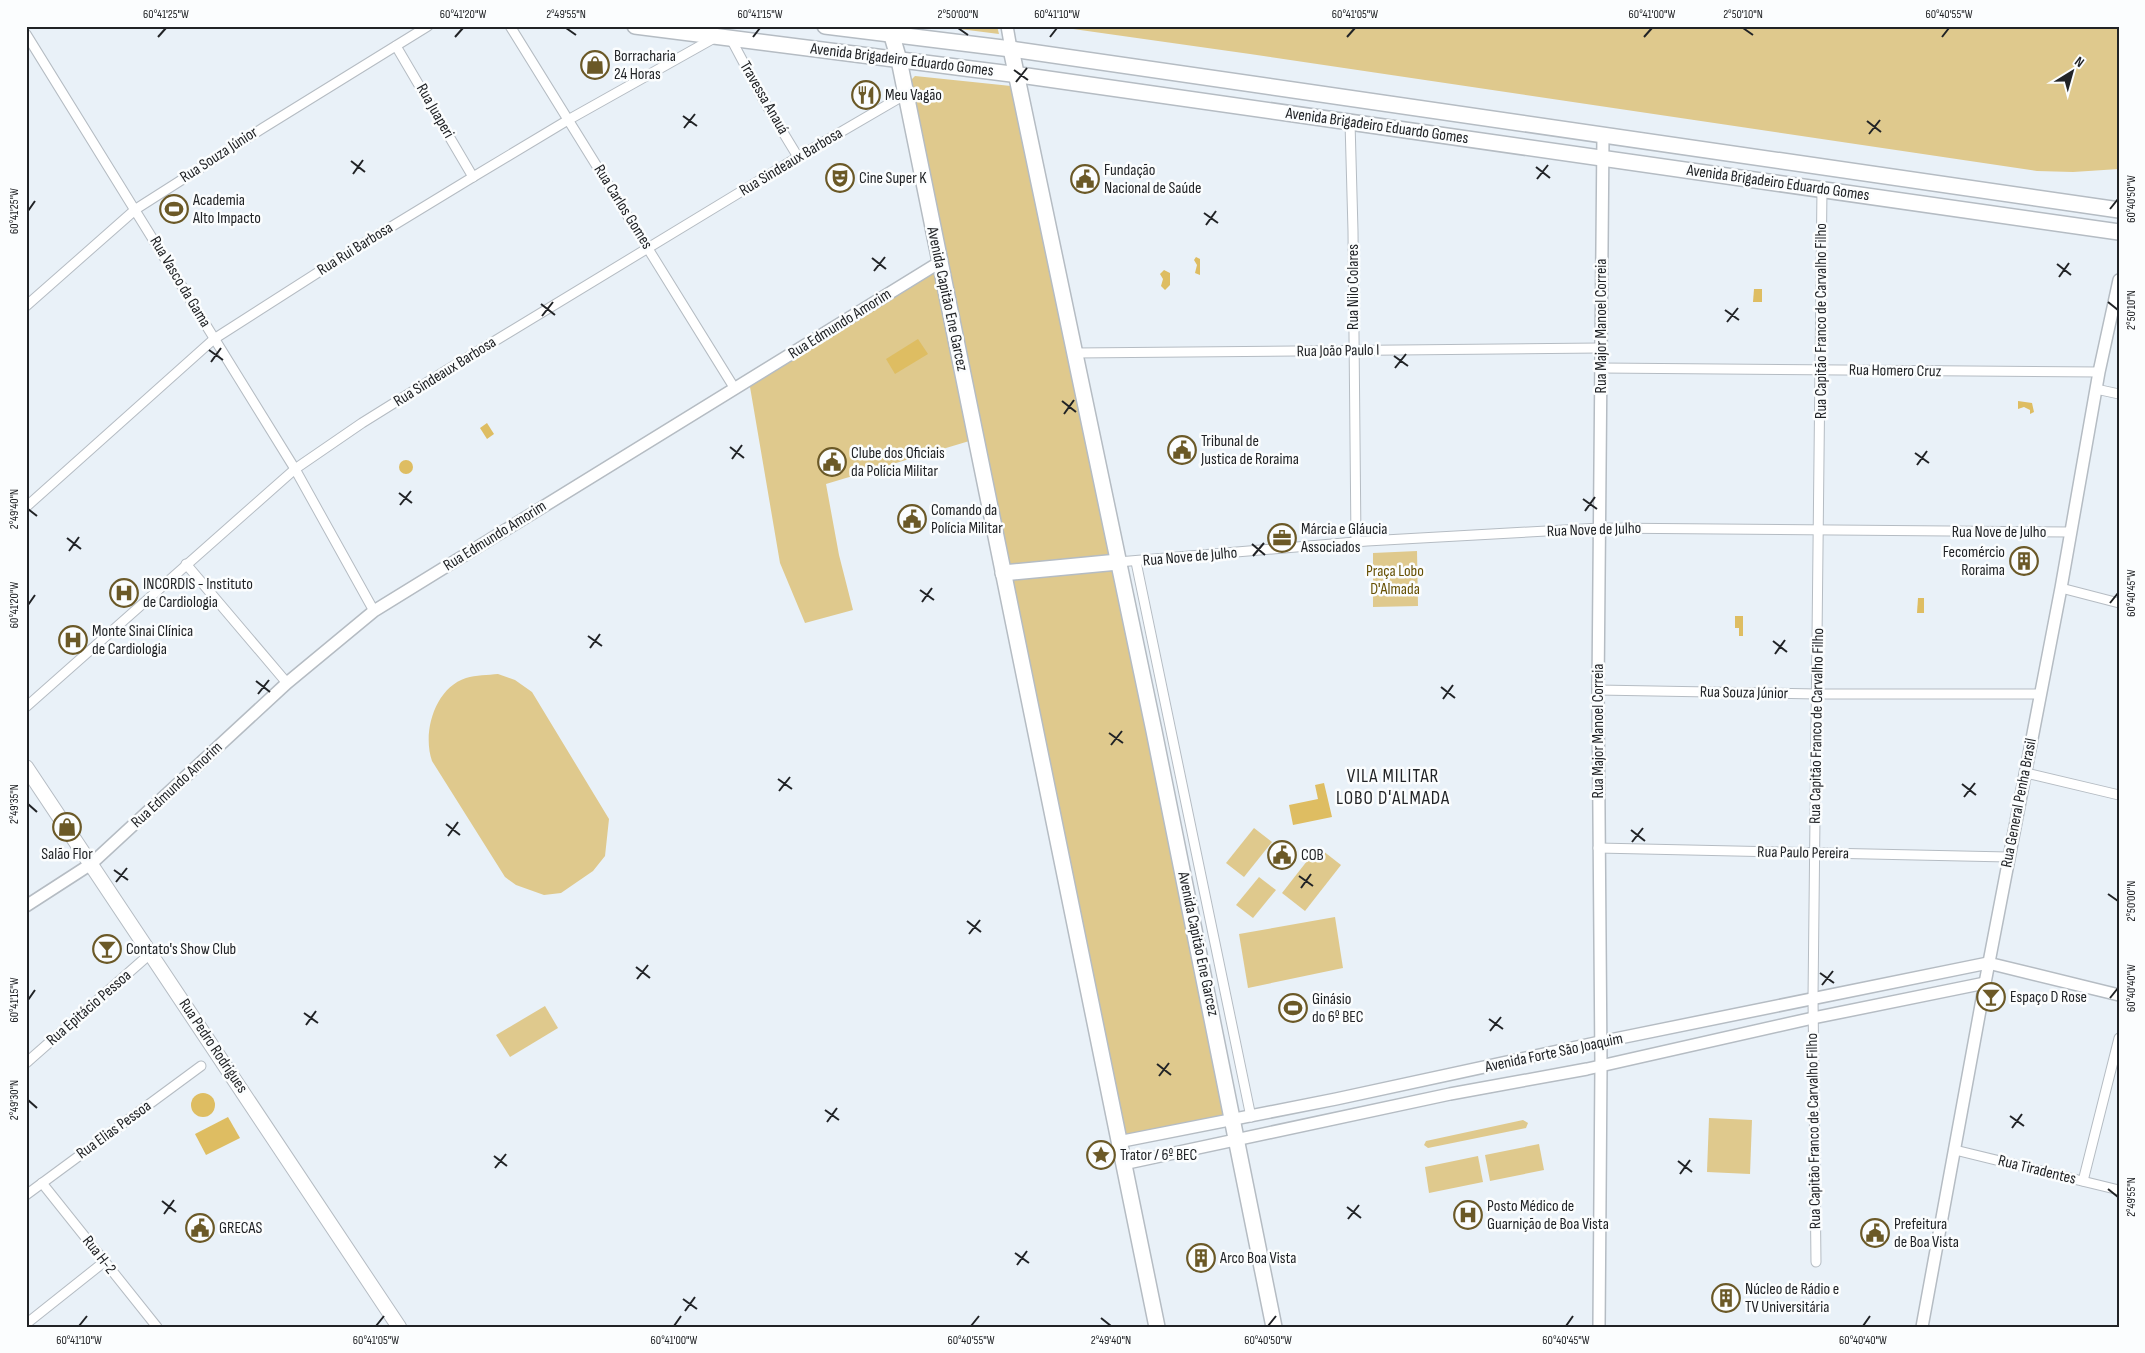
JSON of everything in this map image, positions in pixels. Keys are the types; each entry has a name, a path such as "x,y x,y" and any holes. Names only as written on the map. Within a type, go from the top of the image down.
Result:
{"main road":[{"name":"Avenida Brigadeiro Eduardo Gomes","path":"635,26 1016,74 2119,232"},
{"name":"Avenida Brigadeiro Eduardo Gomes","path":"825,26 891,31 2119,210"},
{"name":"Avenida Capitão Ene Garcez","path":"891,31 906,94 1157,1327"},
{"name":"Avenida Capitão Ene Garcez","path":"1011,49 1076,353 1234,1120 1236,1140 1274,1327"},
{"path":"1003,573 1118,562"},
{"name":"Rua Pedro Rodrigues","path":"26,767 399,1327"}],"street":[{"name":"Rua Souza Júnior","path":"26,306 136,209 428,26"},
{"name":"Rua Carlos Gomes","path":"510,26 735,389"},
{"name":"Avenida Capitão Ene Garcez","path":"1006,26 1011,49"},
{"name":"Rua Vasco da Gama","path":"26,34 136,209 295,469 374,611"},
{"name":"Rua Rui Barbosa","path":"26,507 214,339 353,250 568,120 724,38"},
{"name":"Travessa Anauá","path":"724,38 798,157"},
{"name":"Rua Juaperi","path":"396,46 473,177"},
{"name":"Rua Sindeaux Barbosa","path":"26,707 295,469 362,423 447,370 798,157 906,94"},
{"name":"Rua Nilo Colares","path":"1350,122 1356,542"},
{"name":"Rua Major Manoel Correia","path":"1599,1327 1601,1066 1598,690 1603,135"},
{"name":"Rua Capitão Franco de Carvalho Filho","path":"1816,1262 1813,998 1822,190"},
{"name":"Rua Edmundo Amorim","path":"26,906 91,864 287,683 374,611 940,262"},
{"name":"Rua General Penha Brasil","path":"1922,1327 1984,983 2061,588 2099,372 2119,280"},
{"name":"Rua João Paulo I","path":"1076,353 1600,348"},
{"name":"Rua Homero Cruz","path":"1601,368 2099,372"},
{"path":"2096,389 2119,394"},
{"name":"Rua Nove de Julho","path":"1118,562 1136,562 1356,542 1600,528 2070,532"},
{"name":"Avenida Capitão Ene Garcez","path":"1136,562 1251,1117"},
{"path":"186,564 287,683"},
{"path":"2061,588 2119,603"},
{"name":"Rua Souza Júnior","path":"1598,690 1817,694 2040,694"},
{"path":"2026,773 2119,795"},
{"name":"Rua Paulo Pereira","path":"1598,848 2008,857"},
{"name":"Rua Epitácio Pessoa","path":"26,1063 151,953"},
{"path":"1988,963 2119,995"},
{"name":"Avenida Forte São Joaquim","path":"1118,1142 1251,1117 1600,1042 1988,963"},
{"name":"Avenida Forte São Joaquim","path":"1124,1164 1450,1094 1601,1066 1813,1018 1984,983"},
{"path":"2083,1181 2119,1038"},
{"name":"Rua Elias Pessoa","path":"26,1195 202,1066"},
{"path":"1445,1076 1450,1094"},
{"path":"1282,1110 1285,1129"},
{"name":"Rua Tiradentes","path":"1955,1150 2119,1190"},
{"name":"Rua H-2","path":"42,1183 157,1327"},
{"path":"26,1324 104,1262"}],"green space":[{"path":"936,26 997,26 999,34"},
{"path":"1052,26 2119,26 2119,169 2073,172 2037,171"},
{"path":"915,76 1011,86 1234,1120 1118,1142 1069,859 957,304 952,294 909,82"},
{"name":"Clube dos Oficiais da Polícia Militar","path":"940,262 976,439 826,484 839,555 853,610 805,623 780,563 749,381"},
{"name":"Praça Lobo D'Almada","path":"1417,551 1418,606 1373,607 1373,553"},
{"path":"498,674 515,680 532,692 609,819 605,856 593,871 561,893 544,895 516,885 505,877 432,761 429,750 430,725 439,701 446,691 455,683 466,678"},
{"path":"1254,828 1272,842 1244,877 1226,863"},
{"path":"1318,847 1341,865 1305,911 1282,893"},
{"path":"1259,877 1276,890 1253,918 1236,905"},
{"path":"1335,917 1343,968 1248,988 1239,934"},
{"path":"545,1006 558,1028 510,1057 496,1035"},
{"path":"1709,1118 1752,1120 1750,1174 1707,1172"},
{"path":"1523,1120 1528,1123 1526,1128 1428,1148 1424,1145 1426,1141"},
{"path":"1539,1144 1544,1170 1490,1181 1485,1155"},
{"path":"1478,1156 1483,1182 1429,1193 1425,1167"}],"shaded area":[{"path":"1196,257 1200,259 1200,275 1195,273 1197,265 1194,260"},
{"path":"1164,270 1170,273 1170,285 1165,290 1161,286 1163,279 1160,274"},
{"path":"1754,289 1762,289 1762,302 1753,302"},
{"path":"918,339 928,354 895,374 886,359"},
{"path":"2018,401 2032,403 2034,412 2030,414 2030,410 2024,407 2018,409"},
{"path":"487,423 494,434 487,439 480,428"},
{"path":"403,460 409,460 413,467 409,474 403,474 399,470 399,464"},
{"path":"1918,598 1924,598 1924,613 1917,613"},
{"path":"1735,616 1743,616 1743,636 1739,636 1739,628 1735,628"},
{"path":"1324,783 1332,817 1293,825 1289,805 1318,799 1315,785"},
{"path":"198,1093 208,1093 215,1100 215,1110 208,1117 198,1117 191,1110 191,1100"},
{"path":"228,1117 240,1138 206,1155 195,1134"}],"place":[{"name":"Borracharia 24 Horas","path":"595,65"},
{"name":"Meu Vagão","path":"866,95"},
{"name":"Cine Super K","path":"840,178"},
{"name":"Fundação Nacional de Saúde","path":"1085,179"},
{"name":"Academia Alto Impacto","path":"174,209"},
{"name":"Tribunal de Justica de Roraima","path":"1182,450"},
{"name":"Clube dos Oficiais da Polícia Militar","path":"832,462"},
{"name":"Comando da Polícia Militar","path":"912,519"},
{"name":"Márcia e Gláucia Associados","path":"1282,538"},
{"name":"Fecomércio Roraima","path":"2024,561"},
{"name":"INCORDIS - Instituto de Cardiologia","path":"124,593"},
{"name":"Monte Sinai Clínica de Cardiologia","path":"73,640"},
{"name":"Salão Flor","path":"67,827"},
{"name":"COB","path":"1282,855"},
{"name":"Contato's Show Club","path":"107,949"},
{"name":"Espaço D Rose","path":"1991,997"},
{"name":"Ginásio do 6º BEC","path":"1293,1008"},
{"name":"Trator / 6º BEC","path":"1101,1155"},
{"name":"Posto Médico de Guarnição de Boa Vista","path":"1468,1215"},
{"name":"GRECAS","path":"200,1228"},
{"name":"Prefeitura de Boa Vista","path":"1875,1233"},
{"name":"Arco Boa Vista","path":"1201,1258"},
{"name":"Núcleo de Rádio e TV Universitária","path":"1726,1298"}],"district":[{"name":"VILA MILITAR LOBO D'ALMADA","path":"1393,787"}]}
